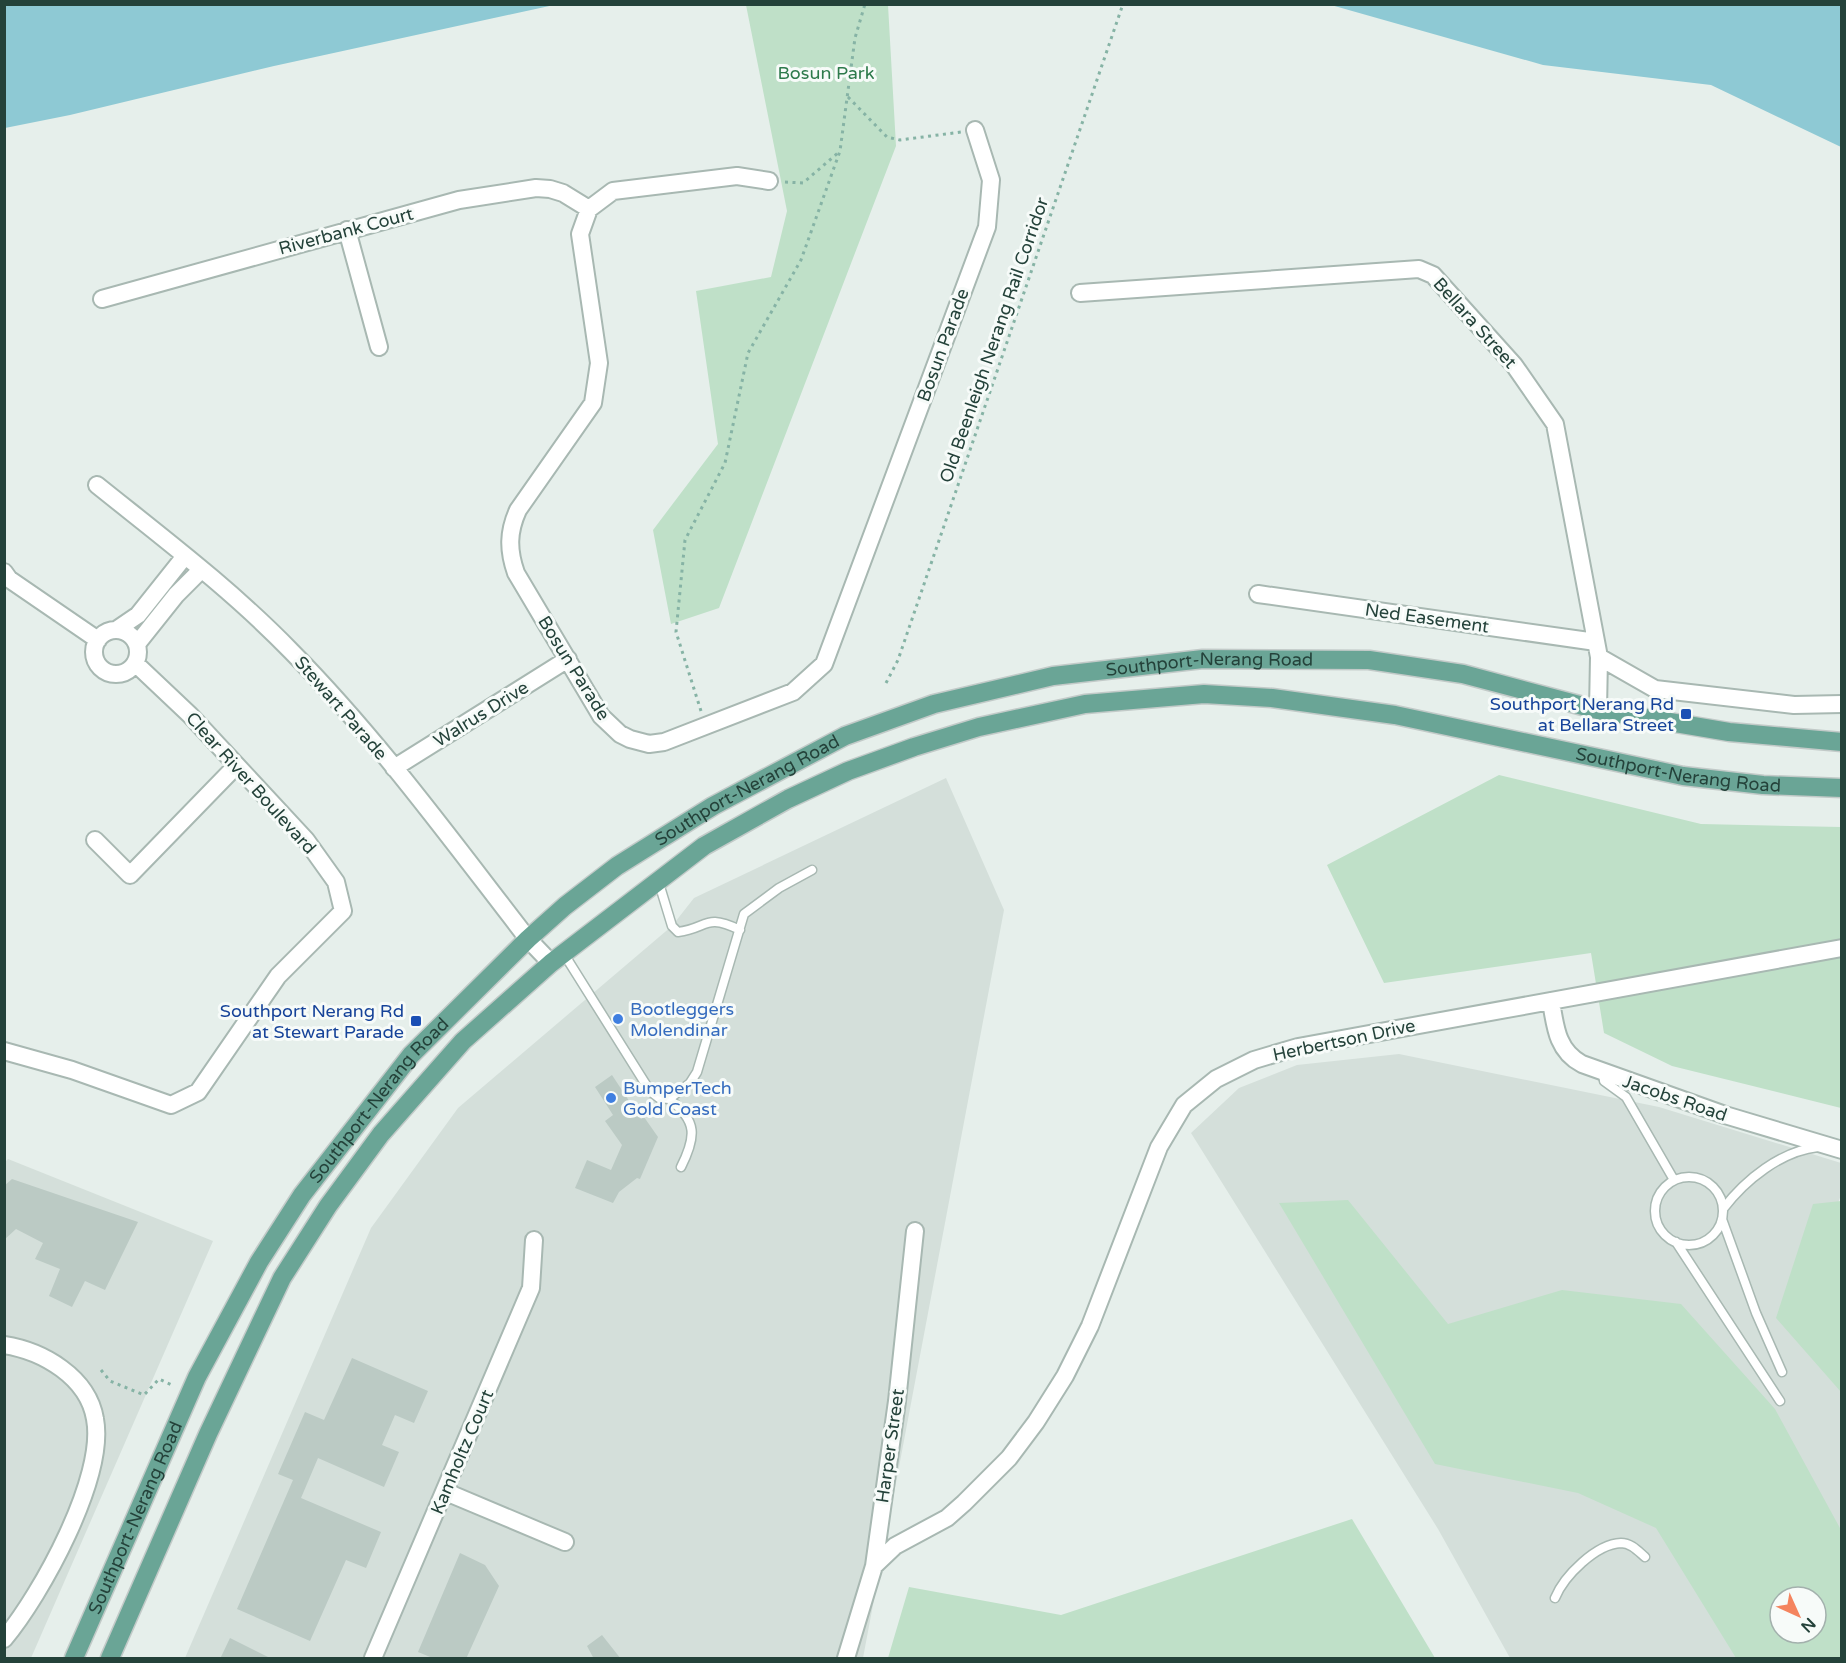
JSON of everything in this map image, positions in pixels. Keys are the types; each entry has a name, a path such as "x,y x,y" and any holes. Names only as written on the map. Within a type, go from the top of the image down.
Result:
{"main road":[{"name":"Southport-Nerang Road","path":"74,1659 197,1377 259,1262 302,1195 358,1119 411,1055 528,939 565,906 617,866 713,806 845,736 934,704 1053,676 1203,660 1369,660 1463,674 1598,710 1729,732 1842,742"},
{"name":"Southport-Nerang Road","path":"110,1659 239,1368 282,1278 353,1171 410,1099 463,1041 558,958 658,879 747,820 848,771 914,747 979,728 1085,704 1204,694 1272,698 1395,715 1683,776 1763,785 1842,788"}],"street":[{"name":"Bosun Parade","path":"589,209 580,234 599,363 593,402 518,510 509,535 510,550 516,573 601,716 620,734 649,744 664,742 706,727 793,692 824,663 987,227 991,180 975,130"},
{"path":"589,209 613,191 737,176 770,181"},
{"name":"Riverbank Court","path":"102,299 459,200 536,188 563,194 589,209"},
{"path":"347,230 379,347"},
{"name":"Bellara Street","path":"1080,293 1419,269 1433,275 1514,364 1555,424 1598,649 1598,710"},
{"name":"Stewart Parade","path":"98,485 185,556 291,650 362,728 528,939 558,958"},
{"path":"185,556 138,615 98,640 94,653 99,666 111,673 124,672 135,663 137,645 176,595 201,570"},
{"path":"4,572 9,579 98,640"},
{"name":"Ned Easement","path":"1258,594 1598,649"},
{"path":"116,630 128,634 137,645"},
{"path":"1598,649 1655,689 1794,705 1842,704"},
{"name":"Walrus Drive","path":"394,768 568,659"},
{"name":"Clear River Boulevard","path":"4,1051 72,1070 171,1105 198,1092 278,976 343,911 336,882 306,840 190,715 135,663"},
{"path":"95,840 130,875 235,766"},
{"name":"Herbertson Drive","path":"874,1566 895,1546 947,1518 1009,1458 1036,1422 1065,1376 1089,1326 1159,1147 1184,1105 1216,1078 1254,1060 1298,1047 1842,948"},
{"name":"Jacobs Road","path":"1551,1000 1560,1043 1575,1061 1603,1073 1714,1111 1842,1150"},
{"name":"Harper Street","path":"846,1659 874,1566 897,1401 915,1231"},
{"name":"Kamholtz Court","path":"373,1659 531,1288 534,1240"},
{"path":"4,1345 18,1348 66,1372 89,1401 96,1420 88,1477 72,1522 40,1591 4,1640"},
{"path":"446,1492 565,1542"}],"lane":[{"path":"669,1099 690,1083 697,1072 744,915 749,909 812,870"},
{"path":"658,879 672,926 678,932 707,921 723,922 740,930"},
{"path":"558,958 650,1091 659,1098 669,1099 684,1110 693,1130 690,1150 681,1167"},
{"path":"1603,1073 1605,1080 1626,1097 1674,1180"},
{"path":"1676,1242 1690,1245 1704,1241 1716,1232 1722,1214 1739,1190 1760,1173 1800,1150 1823,1144"},
{"path":"1780,1401 1676,1242 1661,1230 1655,1212 1660,1193 1674,1180 1688,1177 1706,1181 1720,1195 1722,1214 1756,1313 1782,1372"},
{"path":"1555,1598 1560,1586 1577,1566 1613,1545 1623,1543 1645,1557"}],"path":[{"path":"706,727 676,632 685,540 725,463 748,353 801,260 840,151 855,38 865,4"},
{"name":"Old Beenleigh Nerang Rail Corridor","path":"886,683 897,660 1123,4"},
{"path":"848,98 887,136 900,140 975,130"},
{"path":"770,181 803,183 840,151"},
{"path":"101,1370 110,1381 144,1395 159,1379 172,1384"}],"shaded area":[{"path":"946,778 1004,910 863,1658 185,1658 371,1228 458,1108 672,926 694,898"},
{"path":"1399,1054 1659,1107 1841,1163 1841,1195 1794,1320 1841,1374 1841,1658 1510,1658 1438,1529 1191,1133 1239,1088 1297,1065"},
{"path":"8,1159 213,1241 31,1658 5,1658 4,1163"}],"green space":[{"name":"Bosun Park","path":"746,5 888,5 896,146 719,608 671,624 653,530 718,444 696,291 771,277 787,211"},
{"path":"1499,775 1701,824 1841,827 1841,1108 1672,1066 1604,1033 1591,953 1384,983 1327,865"},
{"path":"1348,1200 1448,1324 1562,1290 1681,1304 1775,1409 1841,1530 1841,1658 1736,1658 1656,1528 1578,1493 1435,1464 1279,1203"},
{"path":"1842,1201 1841,1392 1776,1318 1813,1204"},
{"path":"1352,1519 1435,1658 888,1658 909,1587 1061,1615"}],"water":[{"path":"5,4 554,4 554,5 5,128"},
{"path":"1331,5 1841,5 1841,147 1711,85 1543,65"}],"building":[{"path":"612,1075 641,1119 644,1117 658,1137 640,1179 637,1178 619,1192 613,1203 575,1188 587,1160 611,1170 622,1145 605,1121 613,1115 595,1087"},
{"path":"12,1179 138,1222 105,1290 85,1281 72,1307 49,1296 60,1269 35,1259 43,1243 16,1229 4,1240 4,1186"},
{"path":"352,1358 428,1391 414,1423 395,1415 382,1445 399,1452 384,1487 318,1458 301,1498 381,1532 366,1568 346,1560 310,1641 237,1609 293,1480 278,1474 305,1412 324,1420"},
{"path":"460,1553 485,1565 499,1586 466,1659 435,1659 418,1652"},
{"path":"602,1635 621,1659 594,1659 587,1646"},
{"path":"230,1638 272,1659 220,1659"}],"place":[{"name":"Southport Nerang Rd at Bellara Street","path":"1686,714"},
{"name":"Bootleggers Molendinar","path":"618,1019"},
{"name":"Southport Nerang Rd at Stewart Parade","path":"416,1021"},
{"name":"BumperTech Gold Coast","path":"611,1098"}]}
